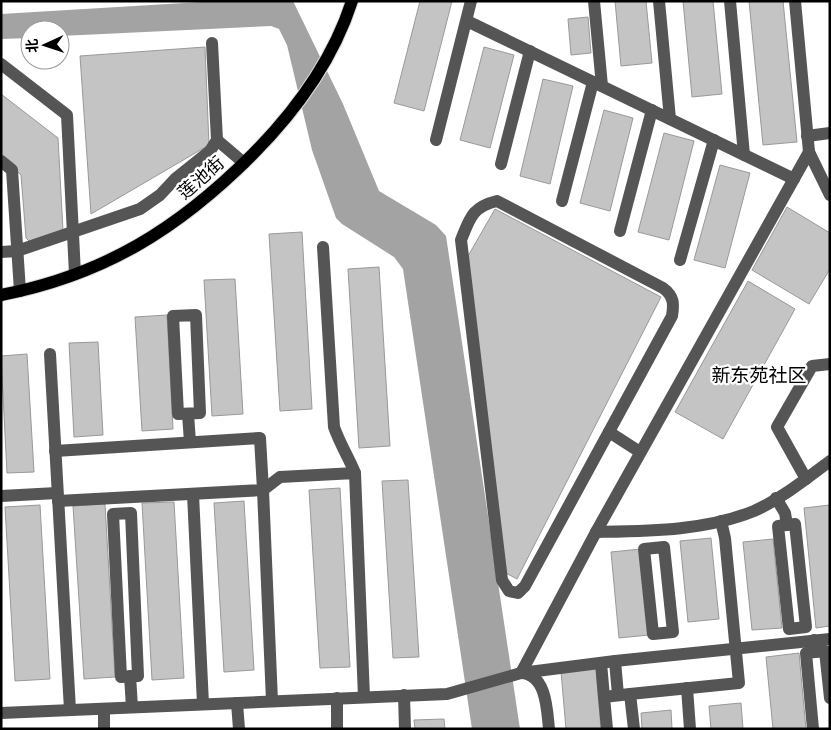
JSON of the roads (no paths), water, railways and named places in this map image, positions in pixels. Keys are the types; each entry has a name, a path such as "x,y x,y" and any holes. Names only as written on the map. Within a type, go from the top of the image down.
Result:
{"main road":[{"name":"莲池街","path":"1,296 76,274 125,253 177,221 204,201 244,163 293,110 333,49 352,1"}],"street":[{"path":"562,201 597,84 594,1"},
{"path":"659,1 670,119"},
{"path":"730,1 744,155"},
{"path":"794,1 809,152 830,195"},
{"path":"436,140 473,2"},
{"path":"467,21 794,179"},
{"path":"1,252 17,251 140,209 160,195 175,179 210,151 217,140 212,43"},
{"path":"501,164 530,51"},
{"path":"1,64 67,115 76,274"},
{"path":"620,231 652,110"},
{"path":"808,136 830,133"},
{"path":"217,140 244,163"},
{"path":"680,260 714,140"},
{"path":"521,674 640,452 809,152"},
{"path":"1,161 12,170 20,291"},
{"path":"497,201 669,293 674,302 672,316 609,432 525,586 518,593 509,591 502,580 461,240 469,220 481,205 497,201"},
{"path":"323,246 334,427 341,448 349,458 355,473 364,697"},
{"path":"196,314 200,413 188,414 178,414 172,316 196,314"},
{"path":"50,354 70,710"},
{"path":"806,479 776,426 812,366 830,364"},
{"path":"188,414 190,442"},
{"path":"609,432 640,452"},
{"path":"55,451 260,438 264,490 272,701"},
{"path":"596,532 652,530 721,521 754,510 776,498 830,461"},
{"path":"1,496 123,498 264,490 280,478 355,473"},
{"path":"194,494 203,704"},
{"path":"123,498 124,513"},
{"path":"776,498 785,513 787,525 778,526 789,629 796,628 798,642"},
{"path":"124,513 131,513 138,676 130,676 121,677 113,514 124,513"},
{"path":"604,697 739,684 725,538 721,521"},
{"path":"652,530 654,548"},
{"path":"664,547 673,632 663,633 653,634 644,549 664,547"},
{"path":"663,633 665,656"},
{"path":"813,729 806,653 815,646 830,639"},
{"path":"1,713 447,694 521,674 616,661 798,642 815,646 825,651 830,698"},
{"path":"616,661 634,729"},
{"path":"601,663 607,729"},
{"path":"521,674 527,674 544,693 549,729"},
{"path":"130,676 132,707"},
{"path":"687,688 690,729"},
{"path":"404,695 405,729"},
{"path":"337,698 337,729"},
{"path":"237,703 239,729"},
{"path":"104,709 104,729"}],"district":[{"name":"新东苑社区","path":"759,375"}]}
